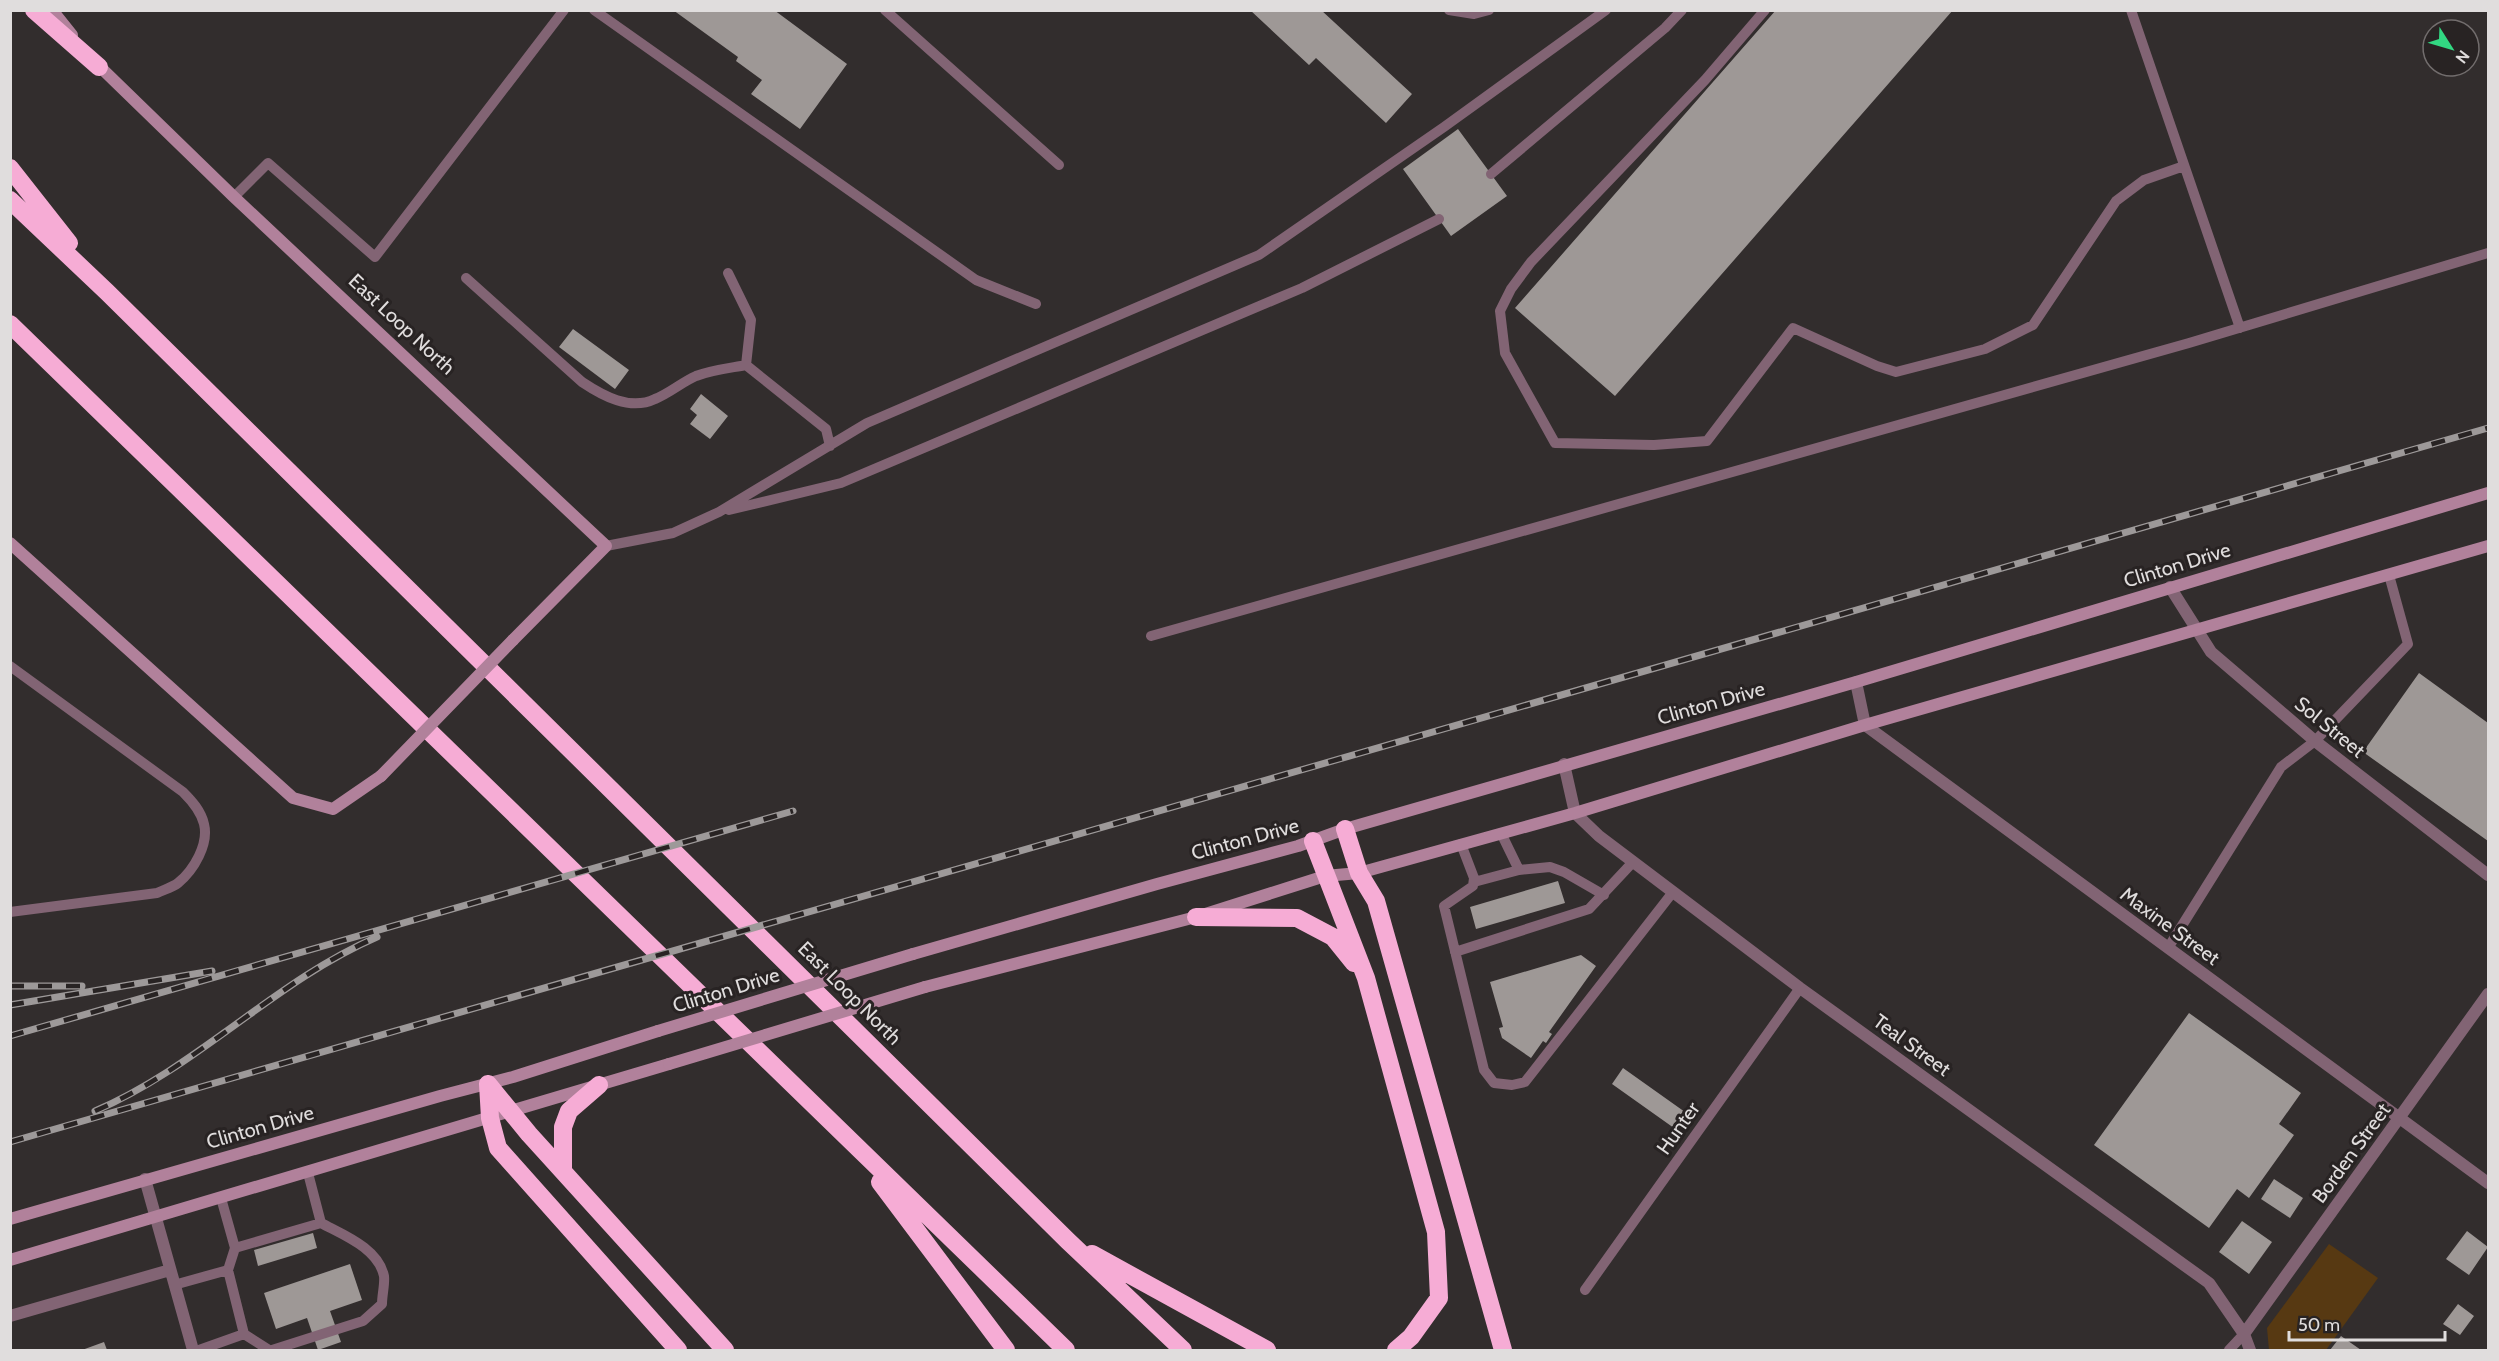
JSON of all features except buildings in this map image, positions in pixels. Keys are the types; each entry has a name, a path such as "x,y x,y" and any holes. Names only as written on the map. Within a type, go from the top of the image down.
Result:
{"highway":[{"path":"34,10 99,67"},
{"path":"10,168 107,292"},
{"name":"East Loop North","path":"10,200 107,292 1068,1240 1183,1350"},
{"path":"10,324 1066,1350"},
{"path":"1345,829 1359,873 1376,902 1503,1350"},
{"path":"1313,841 1366,978 1436,1232 1439,1298 1411,1337 1395,1350"},
{"path":"1196,917 1297,918 1333,937 1366,978"},
{"path":"488,1084 510,1112 725,1350"},
{"path":"488,1084 490,1118 498,1148 678,1350"},
{"path":"563,1168 563,1127 569,1111 599,1085"},
{"path":"841,1130 1006,1350"},
{"path":"1068,1240 1267,1350"}],"main road":[{"name":"East Loop North","path":"52,10 99,67 606,546"},
{"name":"Clinton Drive","path":"10,1219 145,1179 488,1084 913,954 1313,841 1345,829 1564,764 1856,682 2488,493"},
{"path":"10,543 292,798 333,808 381,776 606,546"},
{"path":"10,1260 308,1173 925,987 1196,917 1325,876 1359,873 1575,813 2196,629 2488,546"}],"street":[{"name":"Sol Street","path":"2170,587 2211,652 2315,741 2488,875"},
{"path":"1856,682 1865,726"},
{"name":"Maxine Street","path":"1865,726 2488,1183"},
{"path":"1564,764 1575,813"},
{"name":"Teal Street","path":"1575,813 1599,836 1800,988 2209,1283 2244,1334 2250,1350"},
{"name":"Borden Street","path":"2244,1334 2488,994"},
{"path":"145,1179 193,1350"},
{"path":"10,1316 170,1270"}],"lane":[{"path":"234,197 268,163 375,257 564,10"},
{"path":"594,10 976,280 1036,304"},
{"path":"885,10 1059,165"},
{"path":"1449,10 1473,14 1489,10"},
{"path":"606,546 673,533 720,512 867,423 1259,255 1444,127 1606,10"},
{"path":"1491,174 1665,28 1682,10"},
{"path":"1765,10 1705,80 1531,262 1511,289 1500,310 1505,352 1555,443 1653,445 1707,441 1793,328 1877,366 1896,372 1985,349 2033,325 2116,201 2144,180 2184,166"},
{"path":"2131,10 2240,328"},
{"path":"720,512 841,483 1302,288 1439,219"},
{"path":"1151,636 2240,328 2488,253"},
{"path":"728,273 751,320 747,365"},
{"path":"466,278 582,382 617,401 632,404 654,400 697,375 747,365"},
{"path":"747,365 826,429 830,446"},
{"path":"2168,948 2281,767 2315,741 2408,644 2389,575"},
{"path":"10,666 183,792 197,807 205,824 204,845 193,866 178,884 156,893 10,912"},
{"path":"1501,833 1519,870"},
{"path":"1461,844 1474,882 1473,886 1444,906 1484,1070 1494,1083 1512,1085 1525,1082 1673,892"},
{"path":"1455,952 1589,909 1633,862"},
{"path":"1474,882 1519,870 1550,867 1564,872 1604,895"},
{"name":"Hunter","path":"1586,1290 1800,988"},
{"path":"221,1198 235,1248 228,1270 244,1334 270,1350 363,1321 382,1304 384,1276 377,1258 351,1239 321,1222 308,1173"},
{"path":"235,1248 321,1222"},
{"path":"174,1285 228,1270"},
{"path":"199,1350 244,1334"},
{"path":"2229,1350 2244,1334"}],"shaded area":[{"path":"2329,1244 2378,1278 2326,1350 2269,1350 2267,1328"}],"railway":[{"path":"10,1142 2488,428"},
{"path":"10,1036 793,811"},
{"path":"95,1111 133,1093 203,1048 304,977 340,955 377,937"},
{"path":"10,1005 212,971"},
{"path":"10,986 82,986"}]}
